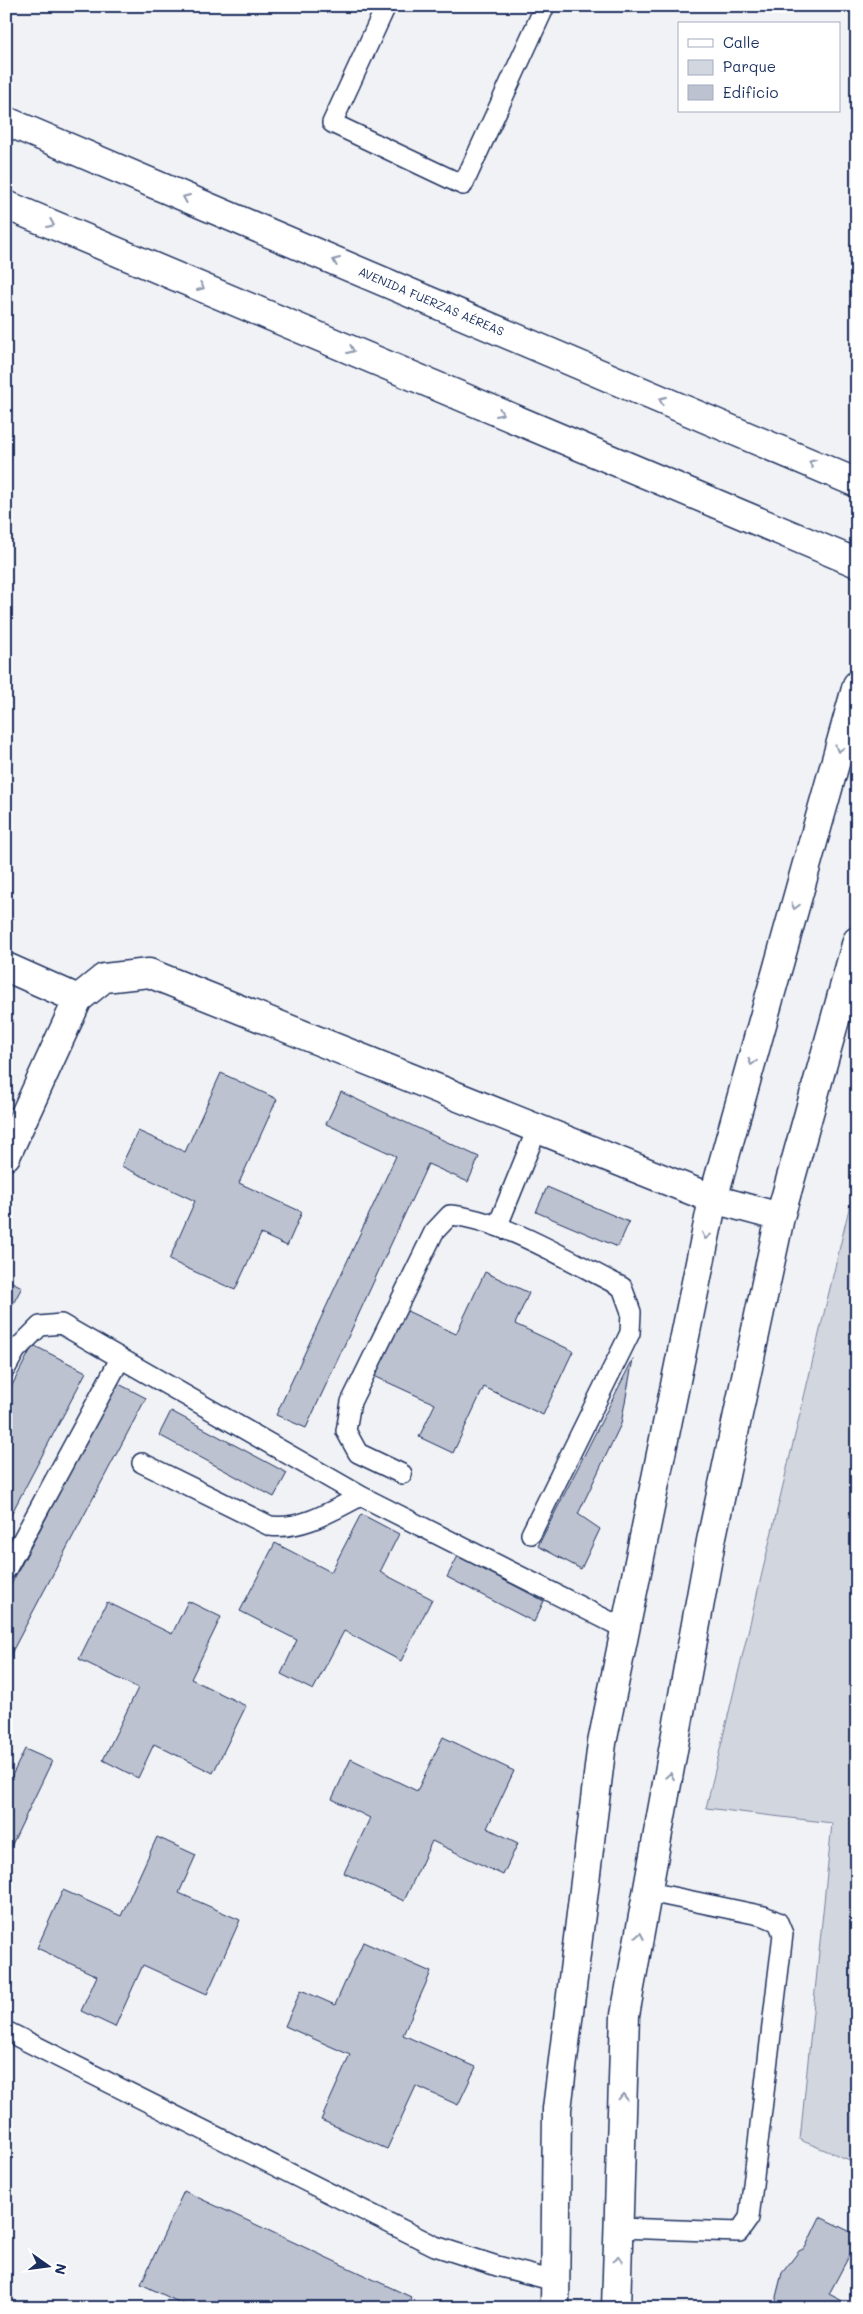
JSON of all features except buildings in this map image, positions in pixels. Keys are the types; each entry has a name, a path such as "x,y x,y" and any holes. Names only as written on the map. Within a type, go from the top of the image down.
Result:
{"street":[{"name":"AVENIDA FUERZAS AÉREAS","path":"6,122 857,482"},
{"path":"6,205 857,563"},
{"path":"555,2308 557,2109 602,1743 714,1200 857,685"},
{"path":"616,2308 624,2015 649,1892 711,1541 780,1217 857,942"},
{"path":"6,967 78,999"},
{"path":"6,1156 78,999 104,978 149,973 714,1200 780,1217"}],"lane":[{"path":"386,6 332,123 463,185 544,6"},
{"path":"498,1225 537,1129"},
{"path":"402,1474 358,1453 346,1431 352,1402 434,1232 450,1215 470,1217 498,1225 622,1287 631,1312 630,1333 531,1534"},
{"path":"6,1368 16,1350 40,1326 62,1324 361,1496 626,1629"},
{"path":"6,1570 120,1359"},
{"path":"142,1464 270,1526 285,1528 304,1524 361,1496"},
{"path":"619,2228 739,2232 749,2218 783,1934 778,1922 764,1916 649,1892"},
{"path":"6,2031 435,2246 497,2266 555,2281"}],"green space":[{"path":"857,1175 857,2163 800,2140 832,1823 706,1808"}]}
